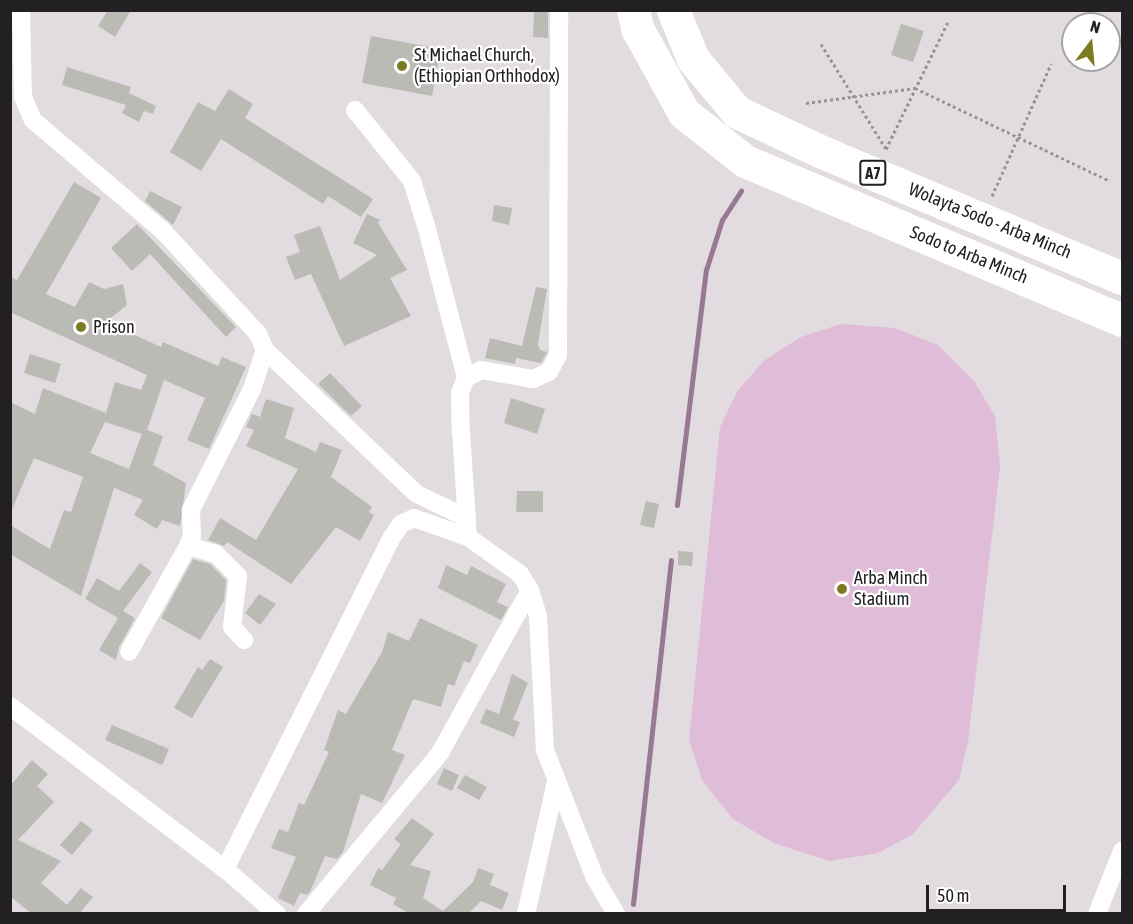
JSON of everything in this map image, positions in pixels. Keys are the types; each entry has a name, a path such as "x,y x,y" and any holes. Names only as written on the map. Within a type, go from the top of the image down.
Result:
{"highway":[{"name":"Sodo to Arba Minch","path":"633,10 637,28 684,112 745,161 1122,320"},
{"name":"Wolayta Sodo - Arba Minch","path":"674,10 693,58 737,112 822,152 1054,247 1122,278"},
{"path":"1038,284 1054,247"}],"street":[{"path":"21,10 23,97 33,120 164,232 258,334 265,350 417,494 467,518"},
{"path":"465,378 481,370 533,380 549,372 558,355 561,299 559,10"},
{"path":"355,110 412,181 465,378 460,393 468,537"},
{"path":"129,652 188,546 192,536 191,510 252,389 265,350"},
{"path":"225,869 401,524 414,518 468,537 520,574 530,590 537,617 545,750 596,878 616,914"},
{"path":"188,546 216,554 238,576 232,627 244,640"},
{"path":"306,914 440,753 530,590"},
{"path":"10,706 225,869 277,914"},
{"path":"526,914 556,782"},
{"path":"1097,914 1122,851"}],"path":[{"path":"821,44 886,149 948,22"},
{"path":"992,196 1051,64"},
{"path":"807,103 915,88 1110,181"}],"shaded area":[{"path":"841,324 895,328 938,345 974,381 995,416 1000,467 968,742 959,780 912,835 878,853 829,861 774,843 733,819 702,780 689,740 720,427 738,390 765,360 801,337"}],"building":[{"path":"108,10 131,10 115,37 98,26"},
{"path":"534,10 548,10 548,38 533,37"},
{"path":"901,24 924,31 913,62 891,55"},
{"name":"St Michael Church, (Ethiopian Orthhodox)","path":"371,36 441,49 432,96 362,83"},
{"path":"67,67 131,87 129,93 156,106 153,114 144,111 139,122 122,113 126,105 62,85"},
{"path":"229,89 253,104 245,118 373,199 361,217 328,196 323,204 221,139 201,171 170,152 198,102 215,111"},
{"path":"74,182 101,198 46,294 75,307 89,282 104,289 123,284 127,305 106,322 161,347 163,342 218,366 222,357 246,367 209,449 187,440 205,398 164,380 147,430 163,436 153,465 186,483 180,526 162,520 157,529 134,515 143,500 114,488 81,596 10,554 10,525 50,549 64,510 71,512 83,477 34,458 10,514 10,402 35,414 43,388 106,413 115,382 141,390 147,375 10,312 10,277 17,280","holes":["105,422 142,434 129,469 90,453"]},
{"path":"150,191 182,207 173,225 145,201"},
{"path":"494,205 512,208 509,225 492,221"},
{"path":"367,214 380,220 378,223 407,270 390,278 411,316 344,346 311,274 295,280 286,257 300,252 294,235 320,226 340,280 377,255 353,243"},
{"path":"137,224 236,327 226,337 150,254 132,271 111,248"},
{"path":"536,287 547,289 538,344 540,350 547,352 541,363 516,358 515,364 485,358 490,338 522,346"},
{"path":"30,354 61,364 55,383 24,373"},
{"path":"330,373 362,406 351,416 318,384"},
{"path":"511,398 545,409 537,434 504,423"},
{"path":"266,399 294,408 285,438 316,452 320,442 342,450 331,477 372,507 369,512 374,515 360,541 336,527 291,584 227,542 224,546 208,540 220,518 256,540 298,469 246,446 254,430 246,427 252,414 260,417"},
{"path":"517,491 543,491 543,512 516,512"},
{"path":"646,501 659,504 654,528 640,525"},
{"path":"678,551 693,552 692,566 678,565"},
{"path":"193,559 210,564 226,580 224,601 200,640 161,618"},
{"path":"140,563 152,572 123,611 135,618 119,647 116,660 99,650 118,618 85,599 97,578 119,591"},
{"path":"446,565 467,575 471,566 506,584 497,602 508,607 501,620 438,588"},
{"path":"259,594 276,604 260,625 245,613"},
{"path":"420,618 478,645 470,663 464,661 454,686 448,684 441,707 413,699 392,750 405,755 382,803 361,794 343,852 337,859 325,856 310,892 307,895 300,893 294,906 278,898 296,857 271,848 279,829 288,832 299,803 304,805 329,752 324,750 338,710 346,714 382,652 388,632 409,641"},
{"path":"210,659 223,667 192,718 174,708 198,667 202,670"},
{"path":"512,674 528,683 513,720 520,722 514,737 480,723 486,709 499,714"},
{"path":"112,725 169,749 162,765 105,740"},
{"path":"32,760 48,774 37,786 54,802 18,840 61,861 41,883 67,905 81,888 93,897 79,914 32,914 10,896 10,786"},
{"path":"444,768 459,775 452,791 437,784"},
{"path":"465,775 487,787 479,800 457,788"},
{"path":"412,818 434,834 410,865 431,871 423,898 443,911 473,882 478,868 494,874 490,885 509,893 502,910 481,901 468,914 410,914 393,904 396,898 370,885 378,868 382,870 401,844 394,839"},
{"path":"81,821 93,830 72,855 60,845"}],"waterway":[{"path":"677,505 706,270 722,220 741,191"},
{"path":"633,904 671,560"}],"place":[{"name":"St Michael Church, (Ethiopian Orthhodox)","path":"402,66"},
{"name":"Prison","path":"81,327"},
{"name":"Arba Minch Stadium","path":"842,589"}]}
